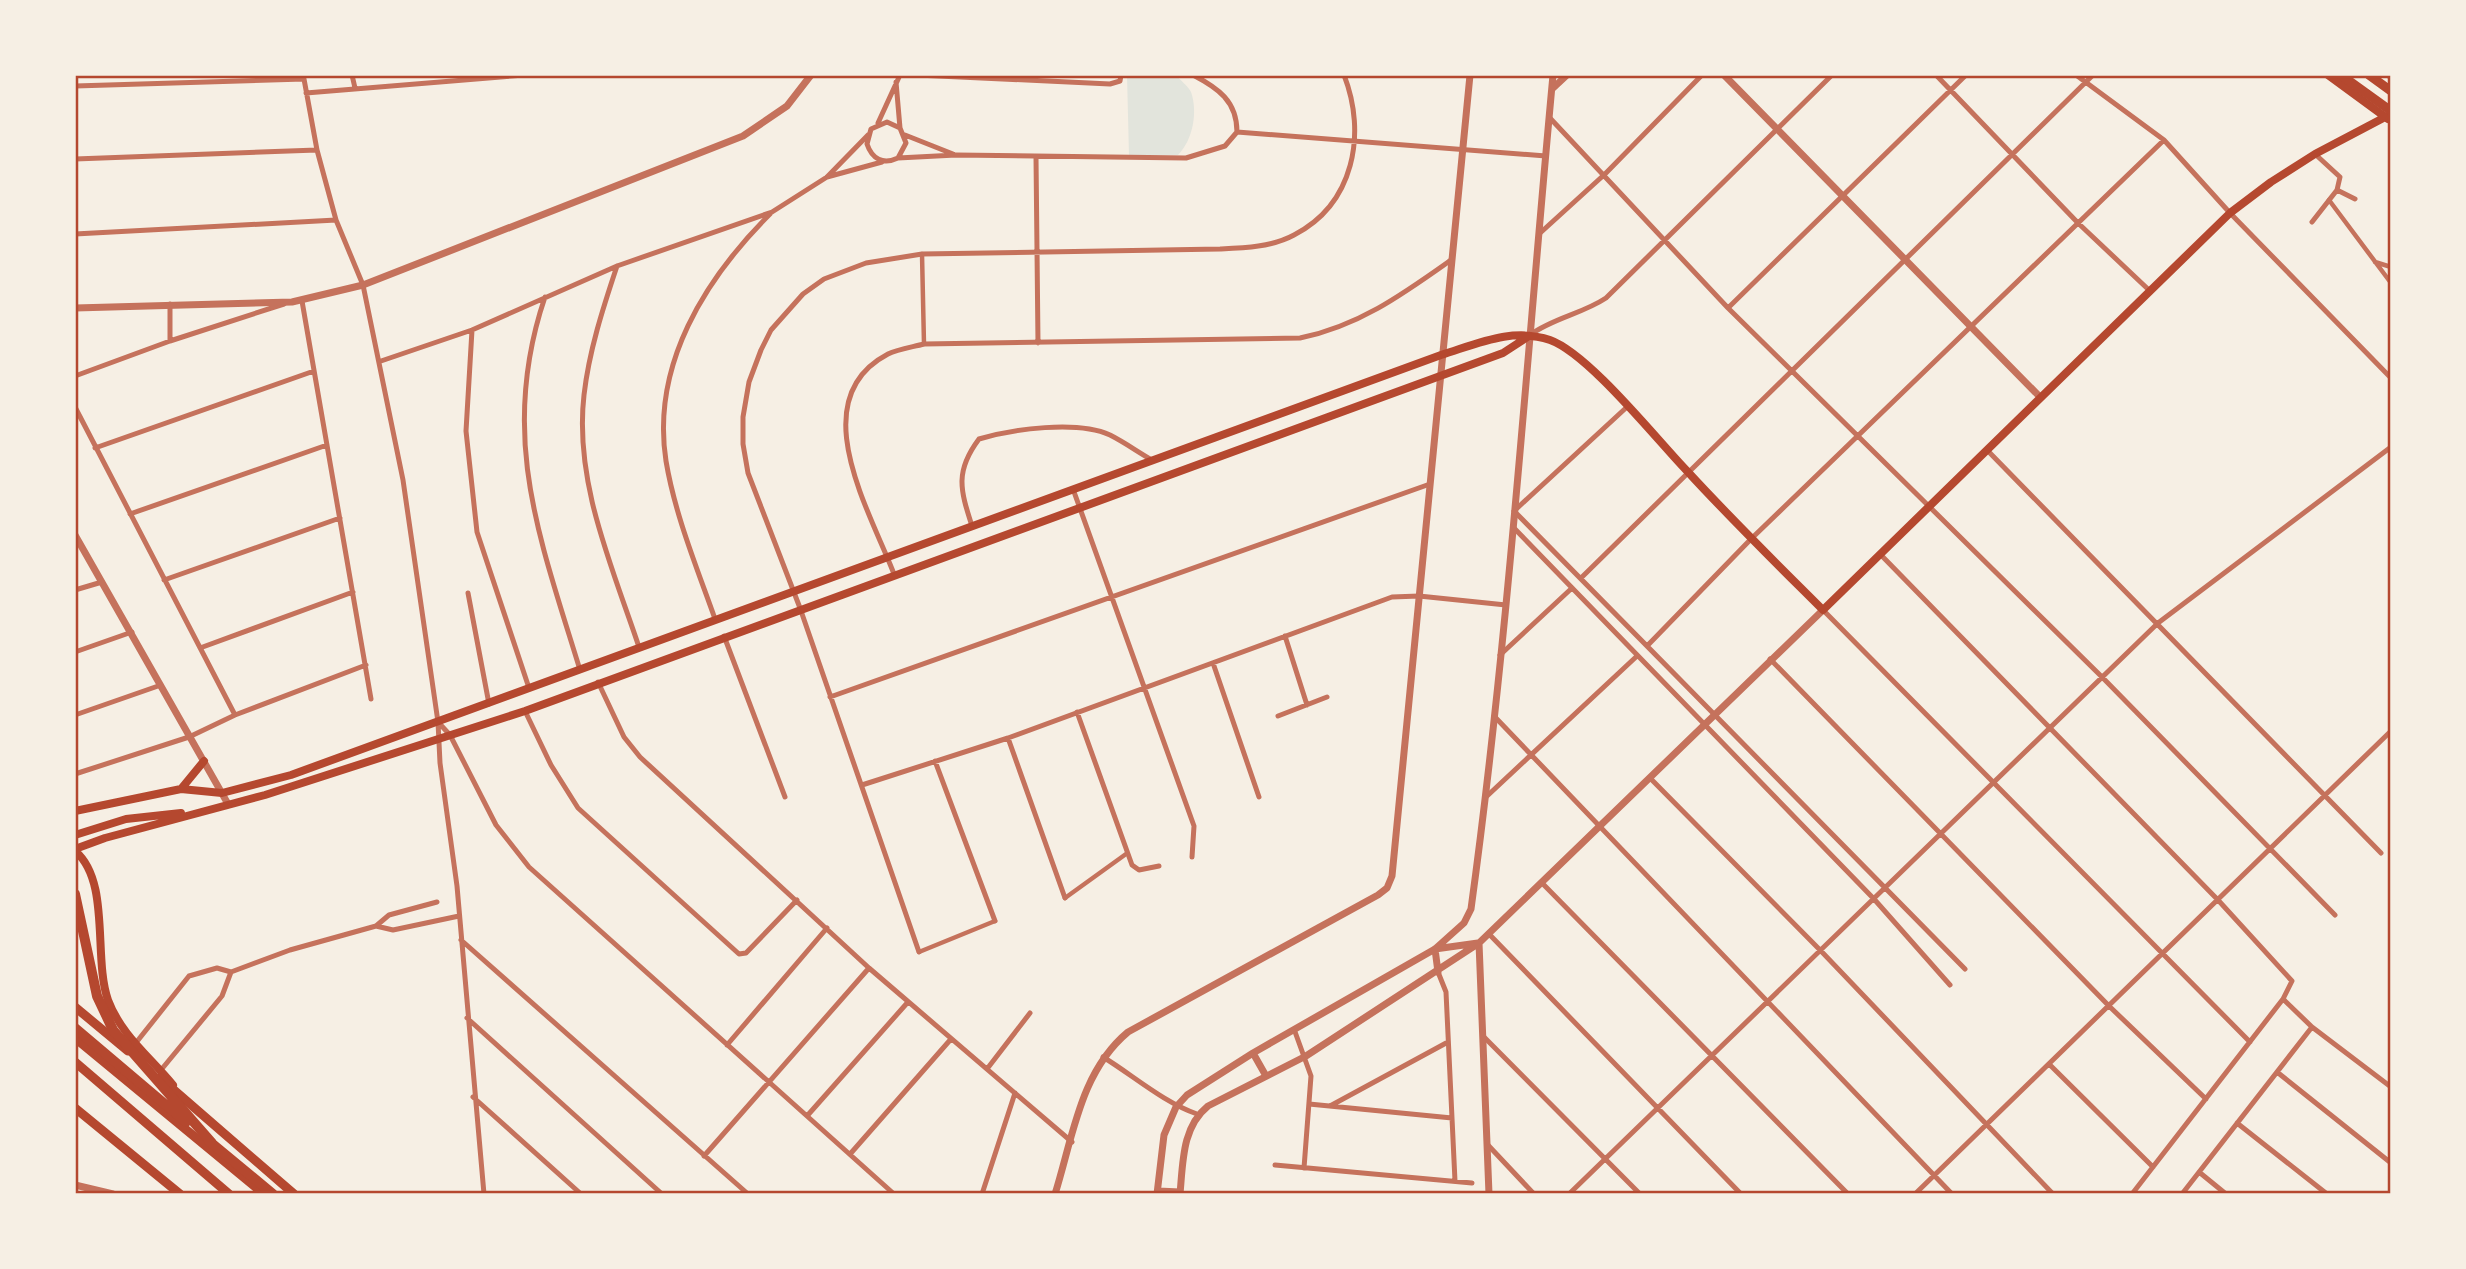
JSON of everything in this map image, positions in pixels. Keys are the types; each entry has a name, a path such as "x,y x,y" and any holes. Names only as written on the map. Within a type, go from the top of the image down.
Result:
{"highway":[{"path":"76,895 97,996 113,1030 212,1143"},
{"path":"75,1028 273,1194"}],"main road":[{"path":"2328,75 2390,116"},
{"path":"2342,75 2390,116"},
{"path":"2369,75 2391,91"},
{"path":"75,811 181,789 222,793 291,775 1441,355 1504,335 1548,339 1571,352 1628,406 1751,539 1823,610 2230,214 2271,182 2315,154 2390,116"},
{"path":"183,1098 117,1021 102,976 96,892 83,858 75,850 105,838 265,796 525,711 894,573 1503,353 1529,336"},
{"path":"181,789 204,761"},
{"path":"75,835 126,819 206,810"},
{"path":"75,1007 293,1194"},
{"path":"75,1038 264,1194"},
{"path":"75,1062 229,1194"},
{"path":"75,1108 180,1194"}],"street":[{"path":"352,75 355,88"},
{"path":"306,93 459,78 524,75"},
{"path":"75,309 292,302 363,285 743,136 787,106 811,75"},
{"path":"715,619 674,496 665,447 666,396 671,369 695,313 733,251 772,212 827,177 868,135 877,124 900,75"},
{"path":"917,75 1110,84 1120,81 1121,75"},
{"path":"827,177 898,158 956,155 1186,158 1225,146 1237,132 1237,116 1228,100 1217,87 1193,75"},
{"path":"935,761 995,921 919,953 800,608 748,473 743,444 743,417 749,382 761,350 784,312 824,279 866,263 922,254 1258,247 1293,236 1315,222 1334,203 1345,184 1356,140 1355,109 1343,75"},
{"path":"1055,1194 1088,1083 1103,1058 1128,1032 1387,888 1392,876 1470,75"},
{"path":"1553,75 1506,605 1471,909 1464,923 1435,948 1200,1085 1176,1107 1164,1135 1158,1192 1180,1193 1188,1131 1197,1114 1306,1056 1479,943 1543,884 1703,724 1823,610 1995,781 2250,1042"},
{"path":"1552,90 1567,75"},
{"path":"1538,234 1605,174 1702,75"},
{"path":"1724,75 1775,130 2040,397"},
{"path":"1529,336 1544,325 1577,315 1606,298 1832,75"},
{"path":"1936,75 2078,223 2150,291"},
{"path":"1728,308 1966,75"},
{"path":"2076,75 2164,140 2230,214 2391,378"},
{"path":"1581,578 2093,75"},
{"path":"75,86 303,77 317,150 336,220 363,285 381,361 403,480 438,722 484,1194"},
{"path":"896,82 900,128"},
{"path":"1549,117 1728,308 2102,677 2335,915"},
{"path":"877,124 887,122 900,128 905,135 956,155"},
{"path":"1237,132 1546,156"},
{"path":"868,135 869,152 884,162"},
{"path":"898,158 904,151 905,135"},
{"path":"1648,645 1751,539 1972,329 2164,140"},
{"path":"75,159 317,150"},
{"path":"2312,222 2337,190 2340,177 2315,154"},
{"path":"1036,157 1038,343"},
{"path":"2337,190 2355,198"},
{"path":"2329,200 2391,283"},
{"path":"381,361 472,330 617,266 772,212"},
{"path":"75,234 336,220"},
{"path":"922,254 924,344"},
{"path":"894,573 847,456 844,423 859,379 889,353 924,344 1300,338 1320,334 1364,317 1451,260"},
{"path":"2375,262 2391,267"},
{"path":"617,266 589,363 583,432 592,506 639,647"},
{"path":"545,297 531,350 524,446 532,513 580,670"},
{"path":"302,301 371,698"},
{"path":"75,376 170,341 292,302"},
{"path":"170,304 170,341"},
{"path":"472,330 466,431 477,532 529,688"},
{"path":"95,448 314,372"},
{"path":"1514,511 1628,406"},
{"path":"75,407 235,715"},
{"path":"972,526 963,498 961,475 967,456 979,439 1028,429 1091,430 1108,434 1152,460"},
{"path":"130,514 327,445"},
{"path":"1569,1194 2158,623 2391,447"},
{"path":"1987,449 2381,853"},
{"path":"830,697 1113,599 1430,484"},
{"path":"1073,489 1194,826 1192,857"},
{"path":"1514,511 1887,887 1965,970"},
{"path":"164,580 340,518"},
{"path":"1513,527 1874,900 1950,985"},
{"path":"75,535 228,804"},
{"path":"1881,554 2218,900 2292,981 2283,999 2132,1194"},
{"path":"75,590 102,582"},
{"path":"1500,655 1572,588"},
{"path":"200,648 353,592"},
{"path":"468,593 489,704"},
{"path":"862,785 1008,738 1392,597 1419,596 1506,605"},
{"path":"75,652 132,632"},
{"path":"724,636 785,797"},
{"path":"1285,636 1307,705"},
{"path":"1486,797 1637,656"},
{"path":"1770,659 2109,1006 2206,1099"},
{"path":"1213,663 1259,797"},
{"path":"75,774 189,737 235,715 366,665"},
{"path":"598,682 624,737 640,757 869,968 1072,1142"},
{"path":"75,715 161,685"},
{"path":"1278,716 1327,697"},
{"path":"525,711 551,765 578,808 739,954 746,953 797,900"},
{"path":"1077,712 1126,854 1132,865 1139,870 1159,866"},
{"path":"1494,716 1952,1194"},
{"path":"438,722 450,735 496,825 510,847 529,867 894,1194"},
{"path":"1915,1194 2391,731"},
{"path":"1008,738 1065,898 1126,854"},
{"path":"1650,778 1821,951 2053,1194"},
{"path":"1543,884 1849,1194"},
{"path":"135,1044 189,976 217,968 231,972 290,950 376,926 389,915 437,902"},
{"path":"376,926 393,930 459,916"},
{"path":"727,1045 827,928"},
{"path":"1489,934 1741,1194"},
{"path":"461,940 748,1194"},
{"path":"1435,948 1479,943"},
{"path":"1479,943 1489,1194"},
{"path":"1435,948 1438,972 1446,992 1455,1181"},
{"path":"704,1156 869,968"},
{"path":"161,1070 222,996 231,972"},
{"path":"2283,999 2312,1027 2391,1087"},
{"path":"807,1116 908,1002"},
{"path":"987,1069 1030,1013"},
{"path":"467,1018 662,1194"},
{"path":"2182,1194 2312,1027"},
{"path":"1294,1029 1306,1056 1311,1076 1304,1168"},
{"path":"1483,1036 1640,1194"},
{"path":"851,1153 951,1039"},
{"path":"1330,1106 1448,1042"},
{"path":"1253,1053 1266,1076"},
{"path":"1103,1058 1149,1085 1176,1107 1197,1114"},
{"path":"2049,1063 2153,1167"},
{"path":"2277,1072 2391,1163"},
{"path":"982,1194 1015,1093"},
{"path":"473,1097 581,1194"},
{"path":"1309,1104 1452,1118"},
{"path":"2237,1123 2326,1194"},
{"path":"1487,1144 1534,1194"},
{"path":"1275,1165 1472,1183"},
{"path":"2199,1172 2226,1194"},
{"path":"75,1185 113,1194"}],"shaded area":[{"path":"1127,75 1176,75 1190,90 1194,108 1193,125 1187,142 1178,155 1129,156"}]}
